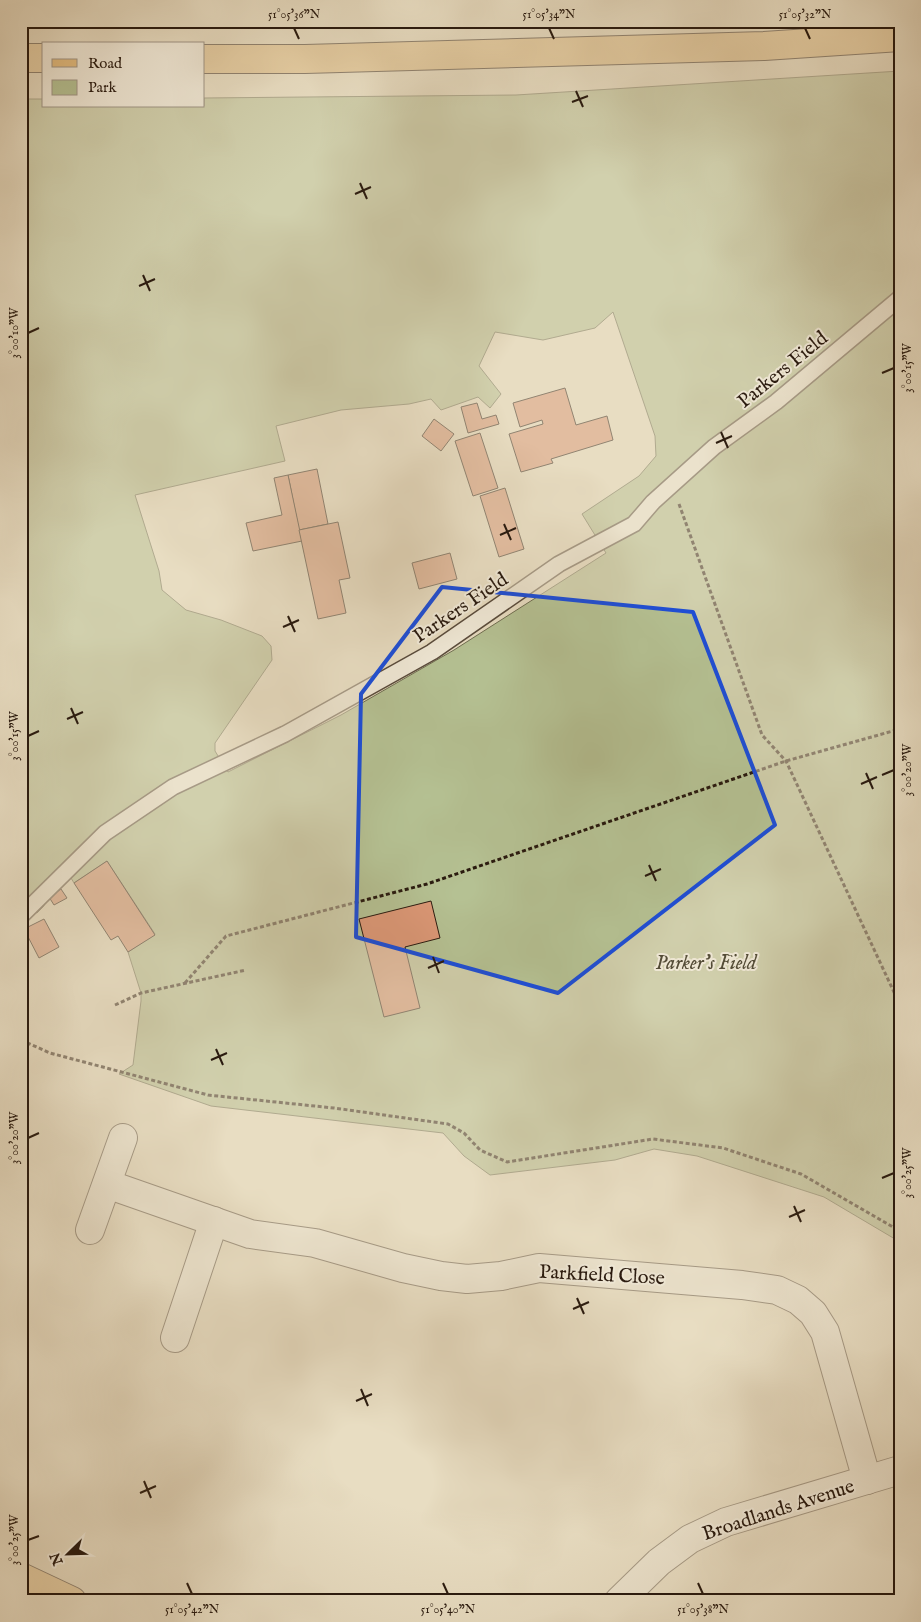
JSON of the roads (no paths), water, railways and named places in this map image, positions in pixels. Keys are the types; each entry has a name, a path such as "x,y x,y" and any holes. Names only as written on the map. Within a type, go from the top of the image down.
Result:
{"main road":[{"path":"205,58 305,59 744,47 900,37"},
{"path":"21,58 42,58"},
{"path":"21,1577 72,1601"}],"street":[{"path":"90,1230 123,1138"},
{"name":"Parkfield Close","path":"107,1184 250,1234 315,1243 403,1268 441,1276 467,1279 492,1277 538,1268 742,1285 776,1290 798,1300 813,1314 825,1332 867,1480"},
{"path":"175,1338 214,1221"},
{"name":"Broadlands Avenue","path":"619,1601 659,1562 690,1539 726,1522 900,1470"}],"lane":[{"name":"Parkers Field","path":"21,916 105,833 173,787 285,734 432,652 559,564 634,524 653,502 714,447 776,402 900,298"}],"park label":[{"name":"Parker's Field","path":"706,962"}]}
